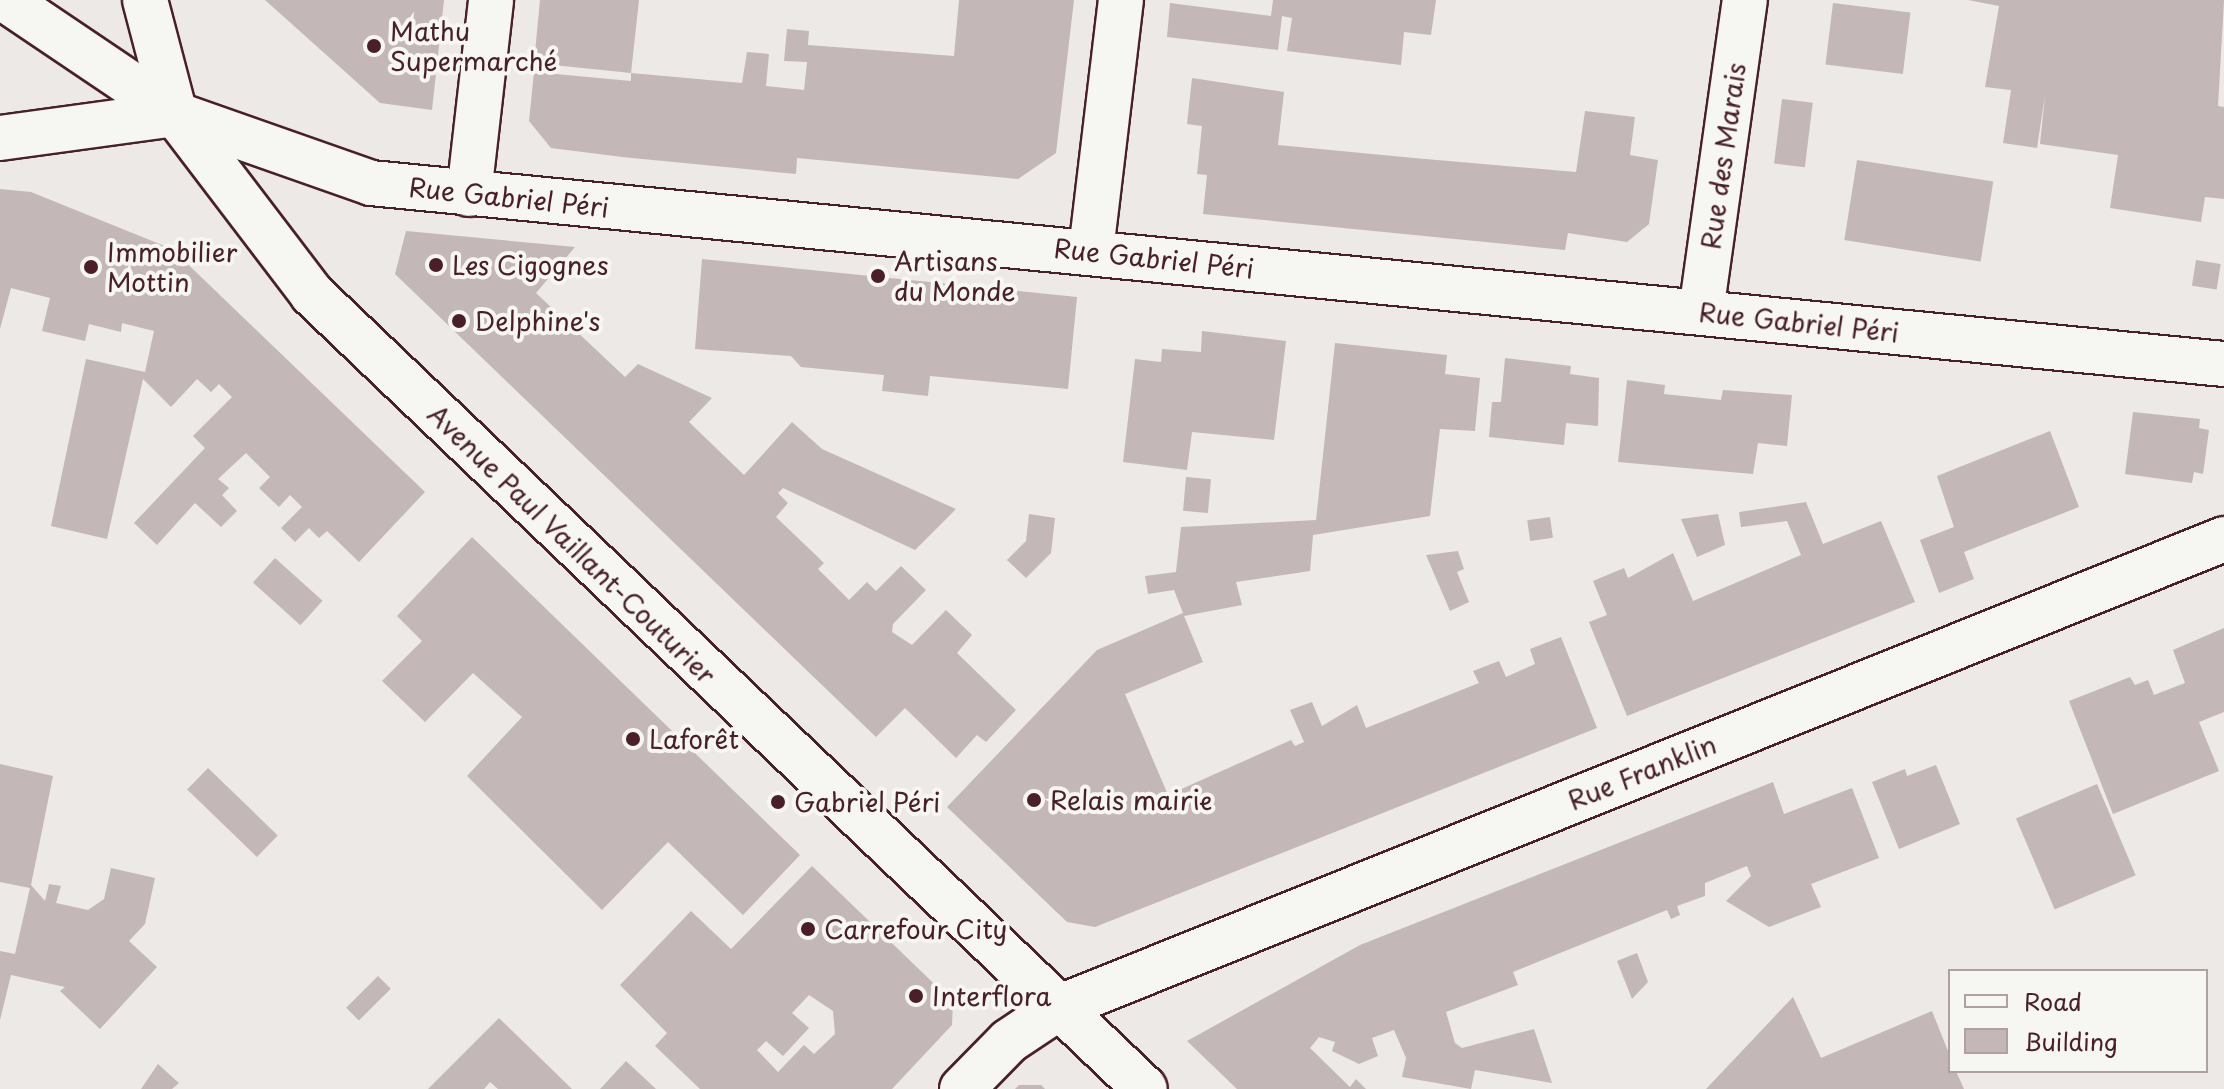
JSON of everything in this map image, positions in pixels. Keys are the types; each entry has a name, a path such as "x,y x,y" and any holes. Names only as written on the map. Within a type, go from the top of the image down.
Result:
{"street":[{"name":"Avenue Paul Vaillant-Couturier","path":"6,0 175,114 312,294 1145,1089"},
{"path":"145,0 175,114"},
{"path":"469,194 491,0"},
{"path":"1091,251 1121,0"},
{"name":"Rue des Marais","path":"1701,312 1745,0"},
{"name":"Rue Gabriel Péri","path":"0,138 175,114 371,183 2224,364"},
{"name":"Rue Franklin","path":"962,1089 1009,1041 1060,1007 2224,539"}],"building":[{"path":"265,0 444,0 432,110 380,103"},
{"path":"540,0 639,0 631,73 534,63"},
{"path":"959,0 1074,0 1056,153 1018,179 797,158 796,174 622,157 551,148 529,121 534,72 631,81 631,73 742,83 747,52 769,54 766,86 804,90 807,62 784,61 787,29 809,31 808,45 954,56"},
{"path":"1273,0 1436,0 1431,35 1404,32 1401,65 1287,51 1292,18 1282,16 1278,50 1167,37 1170,3 1271,16"},
{"path":"1968,0 2224,0 2218,106 2224,107 2224,199 2205,197 2201,222 2110,208 2118,155 2040,144 2045,95 2037,148 2003,143 2011,90 1985,87 1999,6"},
{"path":"1833,3 1910,13 1903,74 1825,65"},
{"path":"1192,78 1284,92 1278,145 1414,158 1576,172 1585,111 1635,117 1630,155 1658,160 1649,224 1627,242 1568,233 1565,250 1203,214 1207,175 1197,174 1202,126 1187,124"},
{"path":"1782,99 1813,103 1805,167 1774,164"},
{"path":"1857,160 1993,182 1981,262 1844,240"},
{"path":"0,189 31,192 172,249 425,492 359,562 327,531 319,538 309,528 295,542 281,528 302,507 290,495 279,507 259,488 270,477 246,453 218,479 229,488 222,495 237,511 221,527 195,503 157,545 134,523 205,448 193,436 232,397 219,384 211,392 197,379 171,407 143,379 107,539 51,526 86,359 145,372 154,331 122,323 121,332 89,324 85,341 42,331 50,298 11,288 0,329"},
{"path":"406,231 575,247 536,293 625,377 638,364 712,398 689,422 744,475 792,422 822,449 956,509 915,550 783,488 778,493 788,503 776,517 824,563 818,569 849,600 867,582 876,591 901,566 926,590 893,624 892,632 912,645 946,610 972,635 957,653 1016,710 986,742 977,735 956,758 905,708 876,737 395,274"},
{"path":"702,259 1077,297 1068,389 930,376 928,396 882,391 884,375 801,367 791,356 695,349"},
{"path":"2196,260 2221,264 2217,290 2192,286"},
{"path":"1202,331 1286,341 1274,440 1192,432 1187,470 1123,462 1135,359 1161,362 1162,349 1201,352"},
{"path":"1335,343 1447,355 1445,374 1480,378 1475,431 1440,429 1430,516 1313,535 1310,571 1236,582 1242,605 1184,616 1203,662 1125,694 1168,795 1291,740 1295,746 1304,742 1290,710 1312,702 1322,726 1357,705 1366,728 1479,683 1473,671 1499,661 1506,677 1535,664 1530,649 1561,637 1597,728 1095,927 1067,922 947,807 1097,650 1183,613 1174,590 1148,594 1145,576 1176,572 1181,527 1316,520"},
{"path":"1505,358 1571,366 1570,374 1599,378 1598,426 1566,423 1564,445 1489,437 1492,402 1501,402"},
{"path":"1627,380 1665,385 1664,394 1721,400 1723,390 1792,395 1787,446 1758,443 1753,474 1618,462"},
{"path":"2133,412 2200,419 2199,428 2209,430 2203,474 2194,472 2192,483 2125,474"},
{"path":"2050,431 2079,507 1964,552 1974,579 1939,593 1920,540 1954,527 1937,476"},
{"path":"1186,477 1211,479 1208,513 1183,511"},
{"path":"1806,502 1823,544 1881,521 1915,602 1627,716 1589,622 1607,615 1593,581 1624,568 1628,578 1673,553 1693,601 1801,555 1787,521 1741,527 1739,512"},
{"path":"1029,514 1055,518 1051,553 1026,578 1007,560 1026,541"},
{"path":"1718,514 1725,545 1697,557 1681,519"},
{"path":"1550,517 1553,538 1530,541 1527,520"},
{"path":"472,537 800,855 743,915 668,842 602,910 467,776 522,717 473,673 425,722 382,681 422,641 397,616"},
{"path":"1458,551 1464,569 1457,572 1469,602 1450,611 1426,555"},
{"path":"275,558 323,601 300,625 253,583"},
{"path":"2224,628 2224,712 2199,722 2219,771 2113,814 2069,701 2130,677 2135,685 2148,680 2154,695 2185,683 2173,650"},
{"path":"0,764 53,776 31,885 45,901 49,884 61,886 56,903 88,910 104,899 111,868 155,878 145,924 129,941 157,967 100,1029 60,991 65,987 11,975 0,1020 0,951 15,954 30,888 0,882"},
{"path":"1936,765 1960,824 1899,849 1872,782 1905,769 1907,776"},
{"path":"208,768 278,835 257,857 187,790"},
{"path":"1773,782 1784,814 1852,788 1879,858 1811,884 1821,907 1769,927 1726,901 1751,876 1747,866 1705,883 1705,896 1677,906 1680,915 1671,919 1667,910 1513,972 1518,985 1446,1012 1455,1043 1462,1048 1534,1029 1552,1083 1475,1070 1471,1089 1402,1077 1406,1058 1394,1030 1372,1038 1378,1056 1359,1064 1332,1051 1335,1042 1319,1037 1310,1048 1350,1087 1356,1079 1366,1089 1237,1089 1187,1041 1360,945"},
{"path":"2097,784 2136,875 2055,910 2016,818"},
{"path":"812,866 953,1002 952,1025 892,1089 700,1089 655,1046 667,1033 620,985 691,911 731,949","holes":["809,995 833,1011 835,1034 814,1054 804,1045 778,1072 757,1050 766,1041 783,1056 809,1028 792,1013"]},
{"path":"1637,953 1648,982 1632,999 1617,961"},
{"path":"378,976 391,989 359,1021 346,1008"},
{"path":"1793,997 1821,1058 1932,1011 1948,1051 1948,1073 1957,1073 1964,1089 1706,1089"},
{"path":"499,1018 572,1089 498,1089 490,1082 484,1089 428,1089"},
{"path":"626,1061 656,1089 600,1089"},
{"path":"158,1064 179,1083 172,1089 141,1089"},
{"path":"1019,1085 1041,1085 1045,1089 1015,1089"}],"place":[{"name":"Mathu Supermarché","path":"374,46"},
{"name":"Les Cigognes","path":"436,265"},
{"name":"Immobilier Mottin","path":"91,267"},
{"name":"Artisans du Monde","path":"878,276"},
{"name":"Delphine's","path":"459,321"},
{"name":"Laforêt","path":"633,739"},
{"name":"Relais mairie","path":"1034,800"},
{"name":"Gabriel Péri","path":"778,802"},
{"name":"Carrefour City","path":"808,929"},
{"name":"Interflora","path":"916,996"}]}
